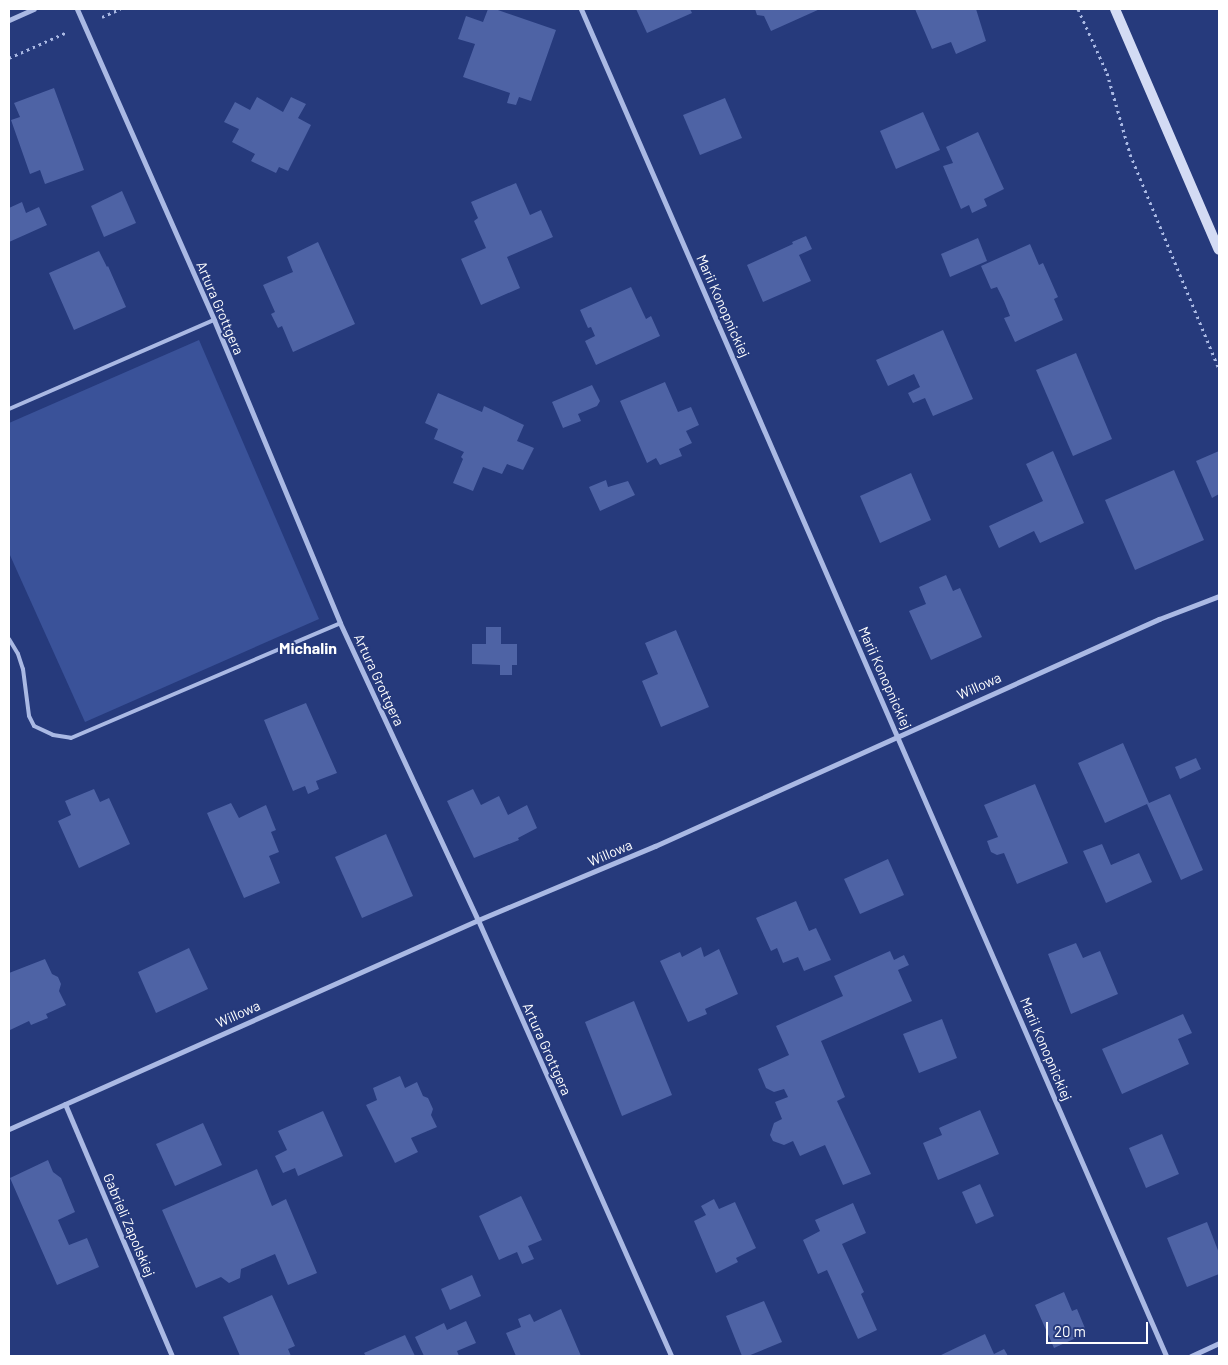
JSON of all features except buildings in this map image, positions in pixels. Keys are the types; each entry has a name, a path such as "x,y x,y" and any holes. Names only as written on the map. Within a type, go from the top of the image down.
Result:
{"main road":[{"path":"1115,9 1219,250"}],"street":[{"path":"9,20 34,9"},
{"name":"Artura Grottgera","path":"77,9 214,320 340,623 478,920 671,1356"},
{"name":"Marii Konopnickiej","path":"581,9 1166,1356"},
{"name":"Willowa","path":"9,1129 478,920 655,846 897,735 1159,619 1219,596"},
{"name":"Gabrieli Zapolskiej","path":"65,1104 172,1356"},
{"path":"1191,1356 1219,1343"}],"lane":[{"path":"9,409 214,320"},
{"path":"9,639 18,654 23,669 29,716 34,726 53,735 71,738 340,623"}],"path":[{"path":"1078,9 1107,73 1130,154 1219,369"}],"shaded area":[{"path":"199,340 319,619 85,722 9,553 9,423"}],"district":[{"name":"Michalin","path":"308,648"}]}
